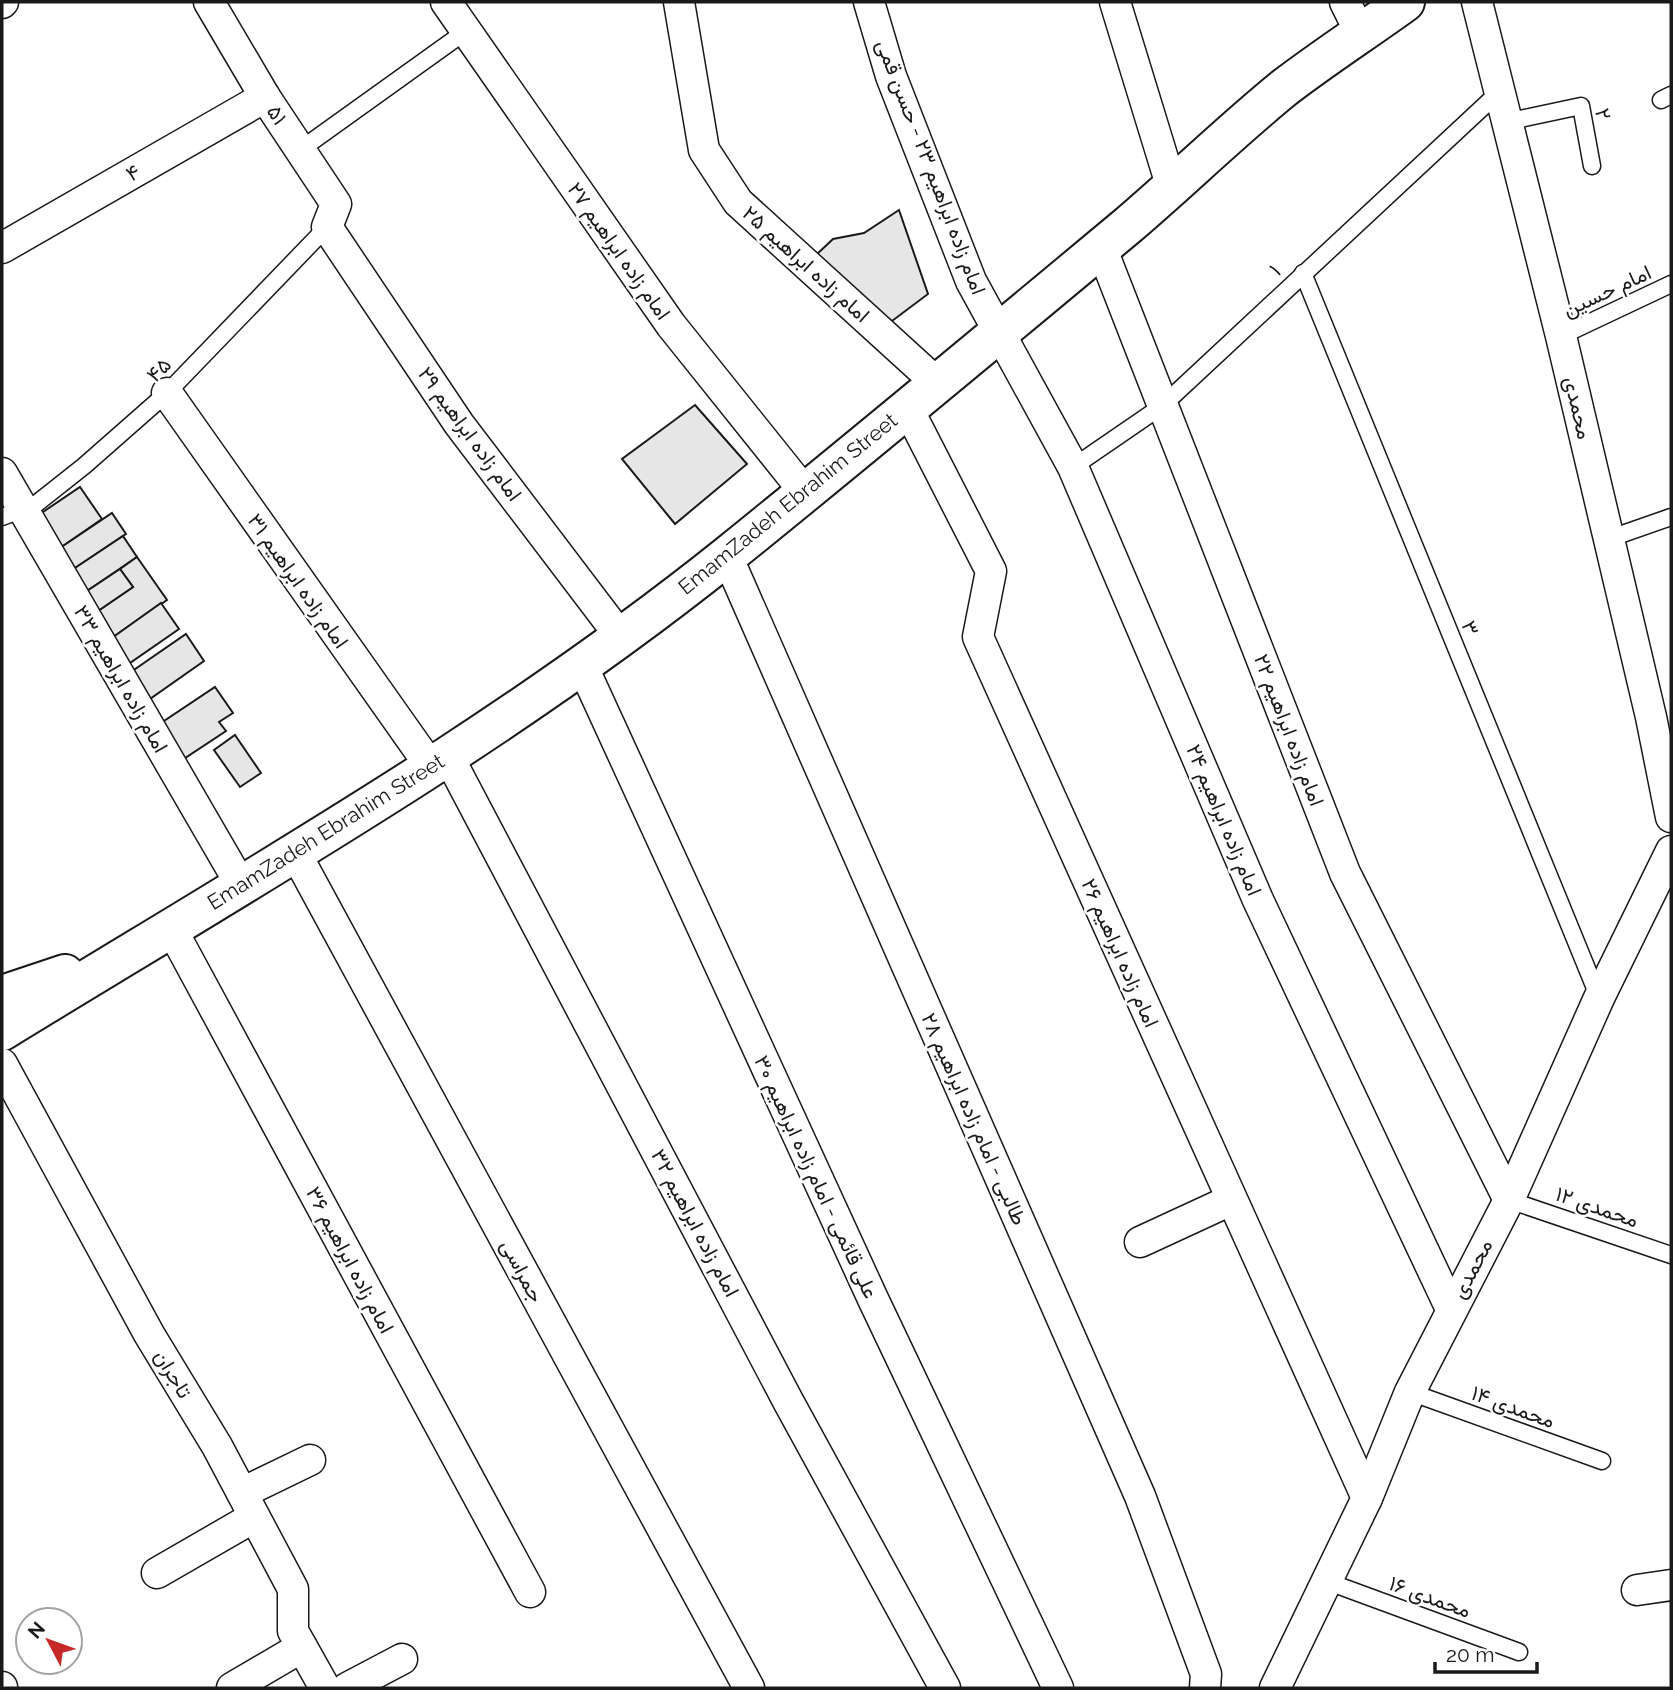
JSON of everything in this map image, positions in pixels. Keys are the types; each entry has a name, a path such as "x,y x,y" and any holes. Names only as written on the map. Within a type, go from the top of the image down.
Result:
{"main road":[{"name":"EmamZadeh Ebrahim Street","path":"130,952 296,854 440,762 620,636 727,556 1172,188 1285,88 1353,18 1405,2"},
{"path":"2,995 130,952"},
{"path":"2,1031 130,952"}],"street":[{"name":"۵۱","path":"209,2 265,97 335,204 327,227"},
{"name":"امام زاده ابراهیم ۲۷","path":"446,2 671,324 804,491"},
{"name":"امام زاده ابراهیم ۲۵","path":"679,2 704,150 738,202 938,384"},
{"name":"امام زاده ابراهیم ۲۳ - حسن قمی","path":"869,2 891,76 971,281 999,330"},
{"path":"1115,2 1172,188"},
{"name":"محمدی","path":"1477,2 1561,336 1608,539 1661,714 1671,817"},
{"name":"۴","path":"2,248 265,97"},
{"name":"امام زاده ابراهیم ۲۹","path":"327,227 459,424 620,636"},
{"name":"امام زاده ابراهیم ۲۲","path":"1101,247 1345,873 1509,1200"},
{"name":"امام زاده ابراهیم ۲۴","path":"999,330 1073,467 1258,900 1451,1309"},
{"name":"امام زاده ابراهیم ۳۱","path":"167,393 440,762"},
{"name":"امام زاده ابراهیم ۲۶","path":"907,407 991,571 978,637 1367,1498"},
{"name":"امام زاده ابراهیم ۳۳","path":"2,473 12,513 241,885"},
{"name":"طالبی - امام زاده ابراهیم ۲۸","path":"727,556 1140,1496 1206,1674 1205,1688"},
{"name":"علی قائمی - امام زاده ابراهیم ۳۰","path":"581,663 873,1299 1058,1688"},
{"name":"امام زاده ابراهیم ۳۲","path":"440,762 945,1688"},
{"name":"محمدی","path":"1275,1688 1367,1498 1410,1392 1509,1200 1599,998 1665,882 1671,851"},
{"name":"جمراسی","path":"296,854 748,1688"},
{"name":"امام زاده ابراهیم ۳۶","path":"171,928 530,1592"},
{"name":"تاجران","path":"2,1064 149,1334 248,1505 293,1589 293,1631 325,1688"},
{"path":"1139,1242 1231,1200"},
{"path":"157,1573 310,1460"},
{"path":"1637,1590 1671,1585"},
{"path":"232,1688 302,1647"},
{"path":"347,1688 402,1658"}],"lane":[{"path":"300,150 466,31"},
{"name":"۲","path":"1502,107 1581,106 1592,166"},
{"name":"۱","path":"1073,467 1161,406 1303,273 1502,107"},
{"name":"۴۵","path":"12,513 36,504 167,393 327,227"},
{"name":"۳","path":"1303,273 1599,998"},
{"name":"امام حسین","path":"1561,336 1671,284"},
{"path":"1608,539 1671,517"},
{"name":"محمدی ۱۲","path":"1509,1200 1671,1255"},
{"name":"محمدی ۱۴","path":"1410,1392 1602,1461"},
{"name":"محمدی ۱۶","path":"1326,1581 1519,1652"}],"building":[{"path":"899,210 928,294 892,321 872,315 815,256 833,239 864,233"},
{"path":"695,405 747,464 675,524 622,459"},
{"path":"80,487 102,519 60,548 37,516"},
{"path":"112,513 126,534 72,570 60,548"},
{"path":"123,536 137,557 87,591 72,570"},
{"path":"137,557 167,600 112,638 95,613 133,587 120,569"},
{"path":"120,569 133,587 95,613 87,591"},
{"path":"161,603 179,629 127,665 109,640"},
{"path":"186,634 204,661 147,701 128,674"},
{"path":"215,687 233,713 219,722 226,731 179,762 155,727"},
{"path":"235,735 261,773 240,787 214,750"}]}
